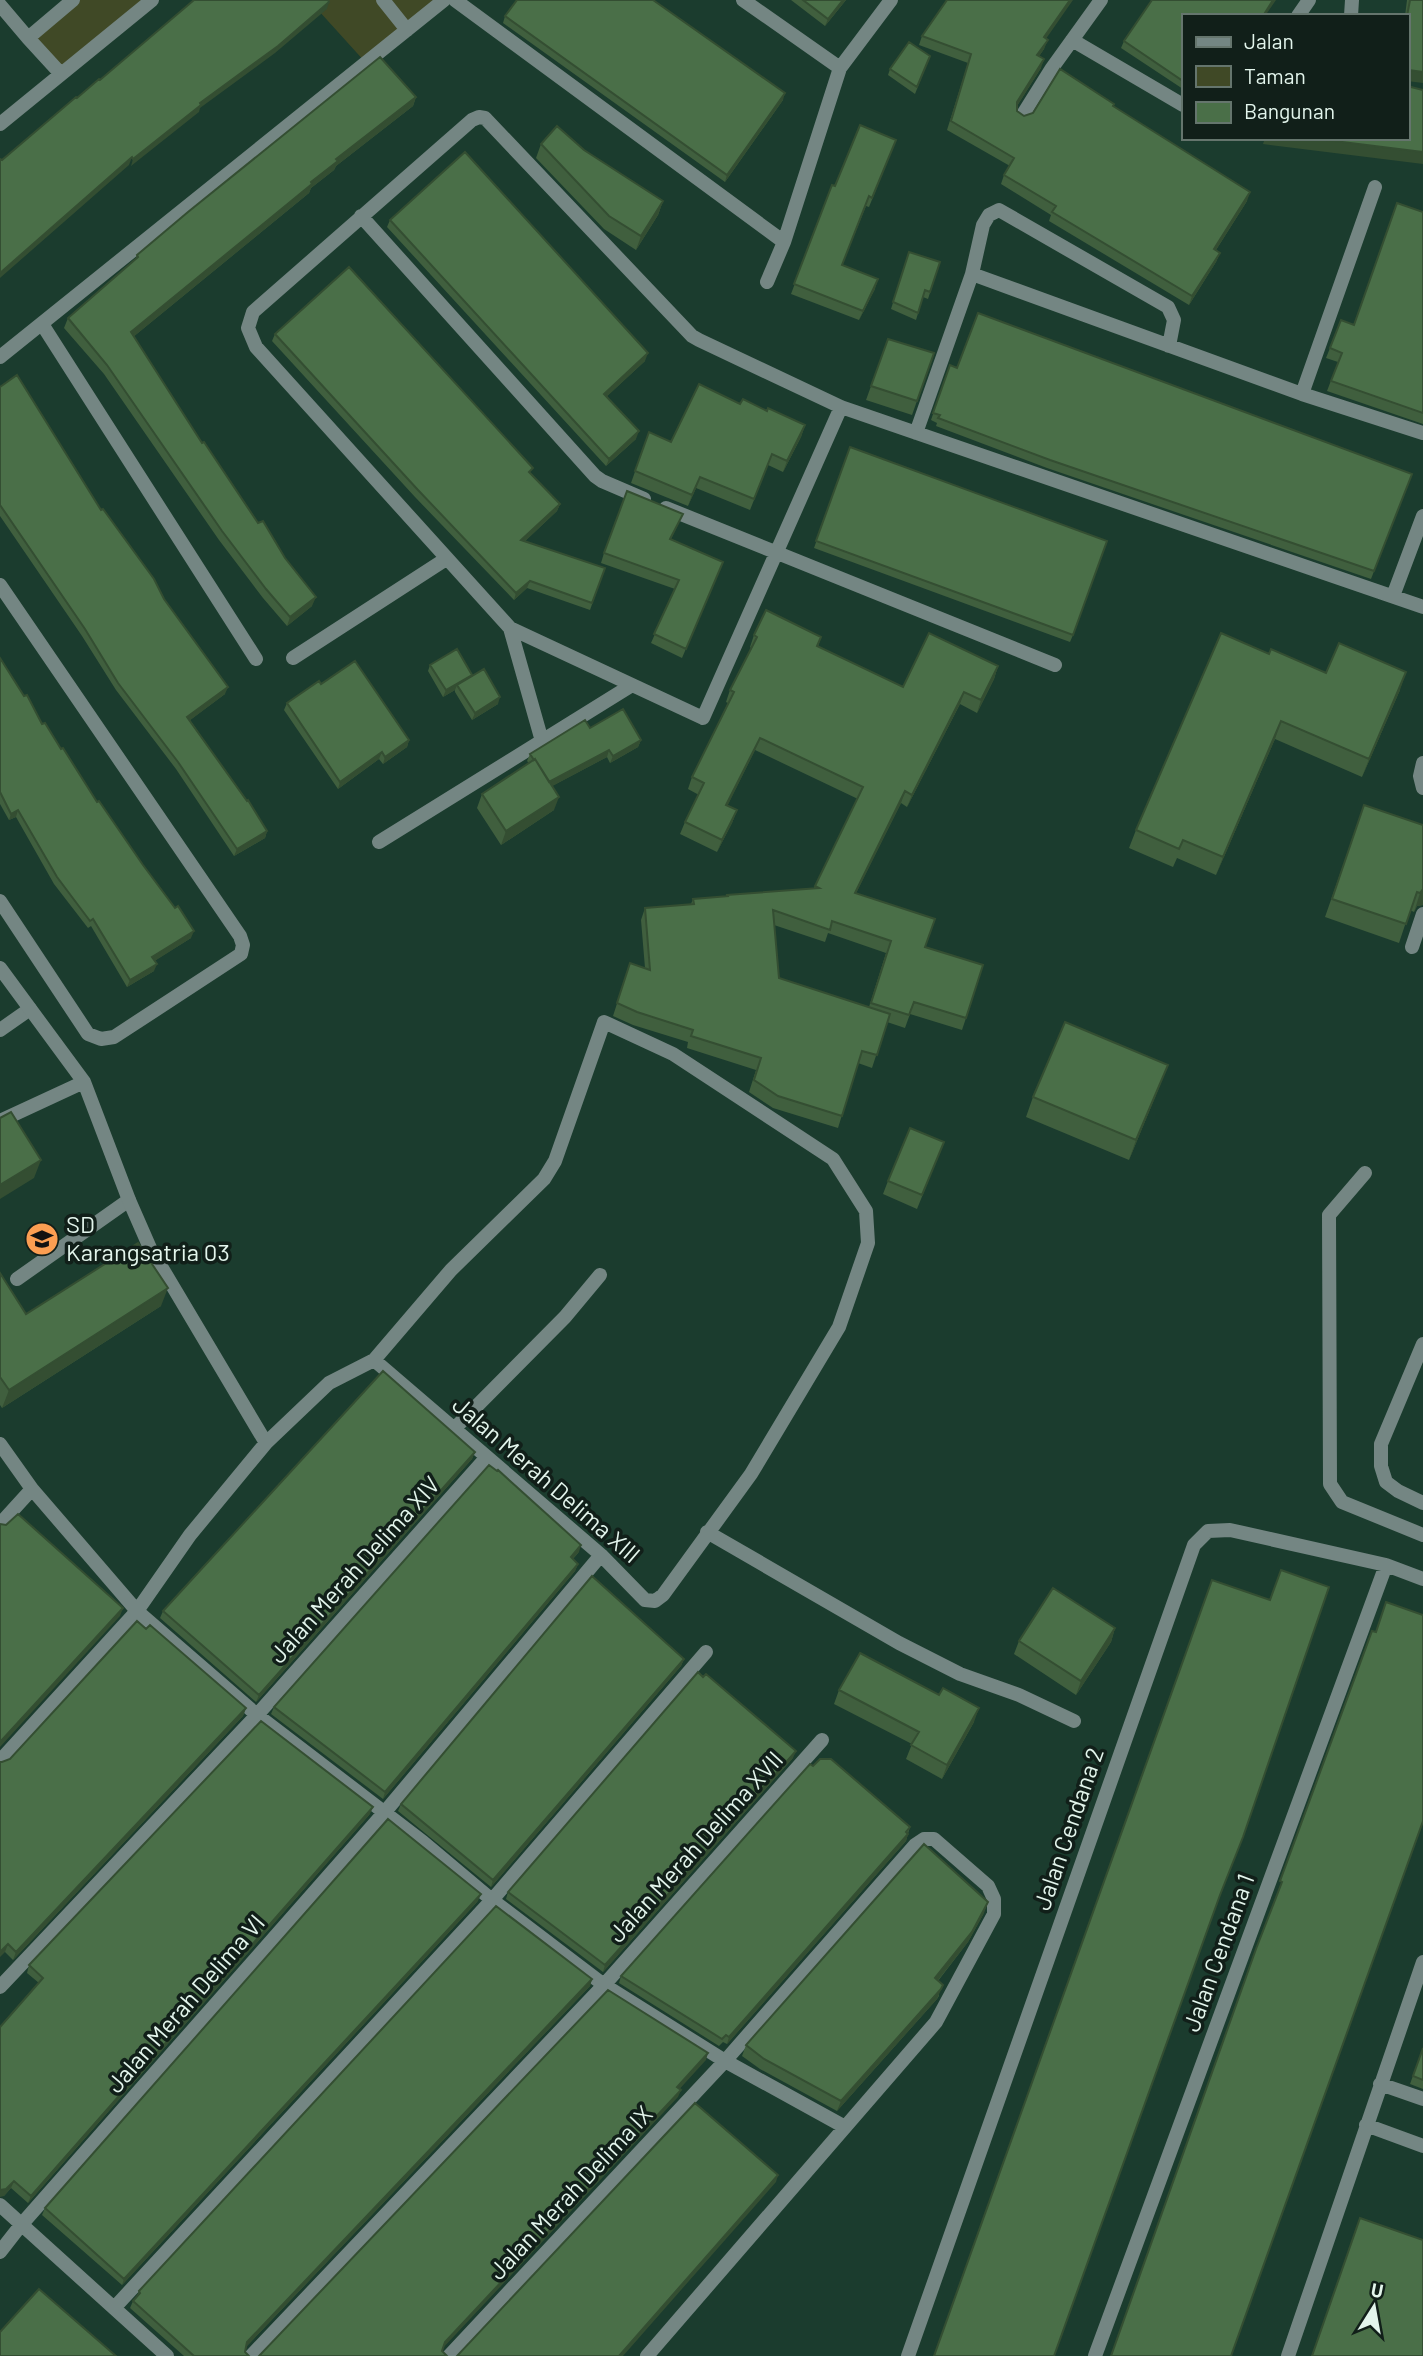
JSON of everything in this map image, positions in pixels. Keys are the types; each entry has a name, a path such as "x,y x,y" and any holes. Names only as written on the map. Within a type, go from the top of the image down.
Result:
{"street":[{"path":"28,38 73,0"},
{"path":"0,124 57,69 152,0"},
{"path":"383,0 407,30"},
{"path":"0,357 444,0"},
{"path":"455,0 784,242"},
{"path":"743,0 840,68"},
{"path":"767,282 784,242 840,68 891,0"},
{"path":"1023,116 1101,0"},
{"path":"0,5 57,69"},
{"path":"1072,40 1182,104"},
{"path":"841,407 703,718 510,628 256,347 248,328 253,313 361,216 472,120 485,118 692,336 841,407 1423,607"},
{"path":"1302,394 1375,187"},
{"path":"916,433 972,274 983,225 989,215 999,210 1168,307 1174,320 1169,345"},
{"path":"361,216 602,481 776,554 1055,665"},
{"path":"972,274 1302,394 1423,433"},
{"path":"41,324 256,659"},
{"path":"1393,596 1423,516"},
{"path":"293,658 446,559"},
{"path":"0,584 240,936 243,945 241,954 114,1037 101,1039 88,1034 0,901"},
{"path":"510,628 542,741"},
{"path":"379,842 632,685"},
{"path":"1423,763 1420,776 1423,788"},
{"path":"1412,947 1423,914"},
{"path":"0,968 84,1082 150,1248 266,1443"},
{"path":"0,1030 30,1009"},
{"name":"Jalan Merah Delima XIII","path":"604,1022 673,1054 833,1159 866,1212 868,1243 839,1327 751,1474 663,1595 655,1601 645,1600 601,1555 374,1360 451,1270 544,1180 555,1161 604,1022"},
{"path":"0,1121 84,1082"},
{"path":"1365,1173 1329,1215 1330,1484 1342,1502 1423,1535"},
{"path":"17,1279 129,1200"},
{"path":"454,1429 565,1317 600,1275"},
{"path":"1423,1344 1381,1444 1381,1466 1386,1482 1423,1503"},
{"path":"0,1761 137,1611 190,1535 266,1443 329,1383 374,1360"},
{"path":"0,1444 32,1489 137,1611 257,1715 604,1985 725,2061 845,2127 647,2356"},
{"name":"Jalan Merah Delima XIV","path":"0,1987 257,1715 487,1457"},
{"path":"0,1524 32,1489"},
{"name":"Jalan Cendana 2","path":"908,2356 1194,1545 1208,1531 1230,1530 1386,1565 1423,1579"},
{"path":"707,1532 948,1668 1019,1695 1074,1721"},
{"name":"Jalan Merah Delima VI","path":"0,2252 384,1813 601,1555"},
{"name":"Jalan Cendana 1","path":"1095,2356 1386,1565"},
{"path":"115,2307 492,1900 706,1651"},
{"name":"Jalan Merah Delima XVII","path":"251,2356 604,1985 822,1740"},
{"name":"Jalan Merah Delima IX","path":"449,2356 725,2061 915,1845 924,1839 934,1839 988,1885 994,1899 994,1914 936,2022 845,2127"},
{"path":"1288,2356 1423,1962"},
{"path":"1380,2084 1423,2099"},
{"path":"1366,2125 1423,2146"},
{"path":"0,2205 167,2356"}],"green space":[{"path":"73,0 152,0 61,74 28,38"},
{"path":"309,0 444,0 366,63"}],"building":[{"path":"194,0 329,2 278,46 200,103 201,105 133,159 132,157 0,273 0,159 100,80"},
{"path":"517,0 653,0 785,93 727,175 505,16"},
{"path":"803,0 843,0 828,19"},
{"path":"947,0 1070,0 1044,37 1048,40 1037,55 1044,59 1017,102 1017,111 1024,116 1033,113 1060,69 1114,104 1113,106 1250,192 1214,249 1220,253 1192,296 1052,212 1056,206 1004,175 1014,158 951,121 971,54 922,36"},
{"path":"1152,0 1273,0 1264,14 1182,14 1182,80 1124,41"},
{"path":"1410,0 1423,0 1423,72 1409,70 1407,14"},
{"path":"909,42 930,56 917,87 890,69"},
{"path":"380,57 416,97 336,159 338,161 311,182 312,184 131,332 202,443 204,442 258,523 263,521 285,558 316,597 290,617 222,531 107,365 68,318 188,212"},
{"path":"1409,86 1423,90 1423,152 1326,140 1409,140"},
{"path":"860,125 896,140 872,198 869,196 842,265 878,279 863,311 794,284 832,185 835,186"},
{"path":"557,126 584,150 663,201 641,236 609,216 541,144"},
{"path":"465,152 648,353 604,394 639,431 609,459 390,220"},
{"path":"1397,203 1423,212 1423,413 1331,381 1342,353 1330,348 1341,320 1354,325"},
{"path":"909,252 940,262 930,292 925,290 918,313 893,302"},
{"path":"349,267 533,468 529,472 560,504 521,540 605,568 592,603 530,581 516,593 275,334"},
{"path":"978,313 1412,474 1374,571 1050,460 938,418 940,415 933,413 950,365 957,368"},
{"path":"888,339 934,353 917,401 871,386"},
{"path":"17,375 101,510 103,509 154,579 164,599 228,687 187,717 248,800 267,831 237,849 178,762 118,683 85,629 0,505 0,387"},
{"path":"699,384 740,404 743,399 805,425 787,461 772,454 754,499 700,477 692,495 635,471 649,432 671,442"},
{"path":"850,447 1107,541 1073,635 816,541"},
{"path":"627,491 683,514 670,539 723,562 686,649 654,634 679,580 604,553"},
{"path":"766,610 821,637 817,646 903,687 929,633 998,666 981,700 964,692 912,795 905,791 855,893 935,919 925,947 983,965 966,1018 914,1002 909,1015 871,1003 891,941 832,921 830,930 773,910 779,978 890,1014 877,1055 862,1051 842,1116 778,1096 754,1080 761,1058 691,1036 693,1030 617,1003 630,963 650,970 645,908 694,904 693,899 729,896 726,895 819,888 815,886 863,787 760,738 726,805 737,810 722,840 685,822 704,783 692,777 734,692 730,690 757,637 754,635"},
{"path":"1221,633 1269,654 1271,649 1326,673 1339,643 1406,672 1369,759 1281,721 1223,857 1183,840 1179,849 1136,830"},
{"path":"457,649 472,675 446,690 430,665"},
{"path":"0,658 97,802 99,801 175,908 178,906 194,931 152,957 157,964 130,980 93,919 90,921 57,877 18,810 11,814 0,792"},
{"path":"355,661 409,740 385,757 382,752 340,782 287,703"},
{"path":"484,669 500,697 475,713 457,685"},
{"path":"623,709 641,740 613,756 609,750 549,782 530,754 585,720 590,728"},
{"path":"535,759 559,797 506,831 482,794"},
{"path":"1364,805 1423,825 1423,889 1420,893 1417,892 1406,924 1332,899"},
{"path":"1065,1022 1168,1065 1136,1140 1033,1097"},
{"path":"11,1112 41,1160 0,1185 0,1118"},
{"path":"910,1128 944,1142 922,1195 888,1181"},
{"path":"138,1243 168,1288 9,1390 0,1377 0,1273 26,1314"},
{"path":"383,1371 475,1452 259,1695 163,1611"},
{"path":"489,1465 498,1470 581,1545 571,1557 578,1564 385,1792 274,1707"},
{"path":"18,1514 123,1608 0,1742 0,1524 6,1525"},
{"path":"1281,1570 1329,1587 1243,1837 1054,2356 934,2356 1212,1580 1270,1600"},
{"path":"592,1576 684,1659 493,1880 401,1804"},
{"path":"1053,1588 1115,1628 1081,1681 1019,1641"},
{"path":"1386,1602 1423,1615 1423,1821 1231,2356 1111,2356 1282,1882 1280,1881 1372,1631 1376,1632"},
{"path":"137,1621 146,1629 150,1625 246,1708 16,1952 8,1944 0,1952 0,1762 10,1759"},
{"path":"860,1653 939,1695 943,1688 979,1708 947,1765 911,1745 919,1732 839,1690"},
{"path":"698,1672 703,1677 706,1674 796,1751 605,1965 508,1892"},
{"path":"261,1721 373,1807 31,2196 14,2181 6,2189 0,2190 0,2027 43,1978 29,1965"},
{"path":"820,1759 831,1759 910,1827 906,1832 908,1834 729,2037 726,2035 722,2039 621,1976 810,1764 813,1766"},
{"path":"388,1819 481,1894 124,2279 45,2208"},
{"path":"924,1844 988,1902 972,1932 935,1978 943,1985 941,1989 841,2101 764,2059 746,2045"},
{"path":"496,1906 592,1979 247,2342 245,2352 249,2356 194,2356 133,2301 139,2291"},
{"path":"608,1990 708,2053 677,2087 681,2090 445,2342 442,2351 447,2356 259,2356"},
{"path":"1423,2048 1423,2080 1413,2076"},
{"path":"695,2103 778,2175 619,2356 457,2356"},
{"path":"1360,2218 1423,2240 1423,2356 1312,2356"},
{"path":"39,2289 116,2356 0,2356 0,2332"}],"place":[{"name":"SD Karangsatria 03","path":"42,1239"}]}
